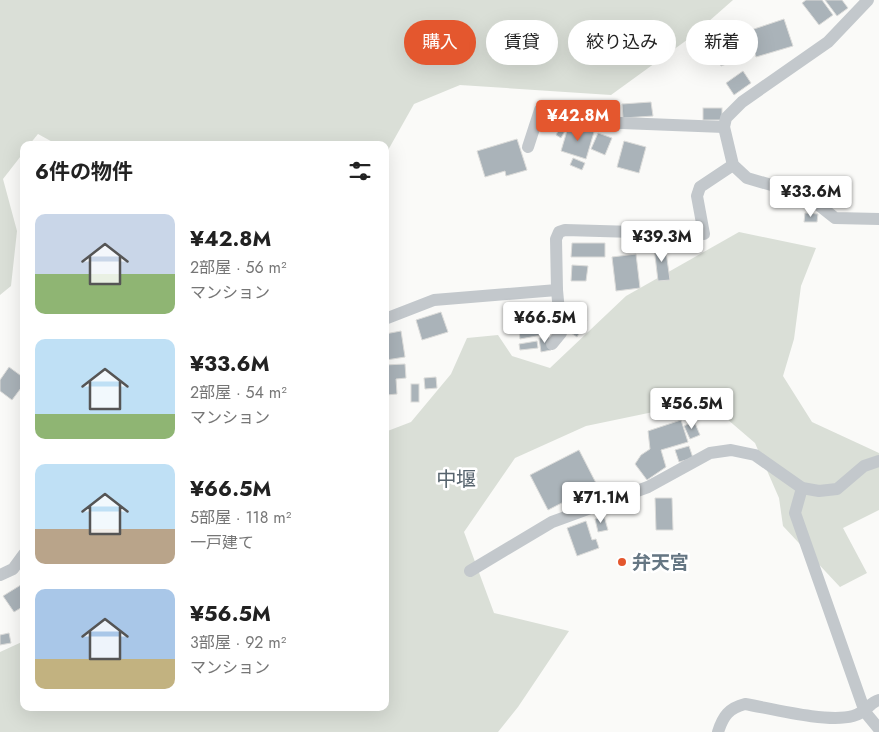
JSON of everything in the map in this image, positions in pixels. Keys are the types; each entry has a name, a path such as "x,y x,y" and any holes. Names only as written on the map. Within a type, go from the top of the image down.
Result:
{"street":[{"path":"868,0 828,42 731,111 724,127 733,166 747,178 806,195 835,218 879,219"},
{"path":"528,147 540,110 557,108 596,122 724,127"},
{"path":"552,344 561,333 557,290 556,239 559,232 565,230 704,234 697,196 700,187 733,166"},
{"path":"389,317 434,300 557,290"},
{"path":"470,571 552,522 648,487 710,452 730,450 755,456 802,488 819,492 837,489 864,466 879,461"},
{"path":"802,488 795,514 864,712 879,729"},
{"path":"0,575 13,569 20,559"},
{"path":"718,732 721,721 732,708 745,704 828,717 851,716 864,712 874,702 879,700"}],"shaded area":[{"path":"0,0 733,0 710,20 686,20 686,41 676,48 676,20 568,20 568,65 652,65 611,95 460,85 414,104 389,148 389,141 51,141 38,134 32,141 20,141 20,157 3,179 17,231 11,286 0,295"},
{"path":"739,232 816,248 801,286 794,339 783,376 812,422 879,453 879,510 843,528 867,573 840,587 783,526 779,498 755,443 706,401 586,426 515,458 464,532 494,613 569,631 518,707 498,732 0,732 0,652 20,643 20,711 389,711 389,430 411,422 451,374 467,338 498,335 512,356 550,368 626,296"}],"building":[{"path":"806,0 822,0 833,15 819,25 802,3"},
{"path":"825,0 842,0 848,8 837,16"},
{"path":"784,19 793,46 758,56 758,28"},
{"path":"743,71 751,83 734,95 726,83"},
{"path":"651,102 653,116 623,118 622,104"},
{"path":"703,108 722,108 722,120 703,120"},
{"path":"562,124 567,127 561,138 556,135"},
{"path":"569,124 594,132 586,159 561,151"},
{"path":"598,133 612,138 605,155 591,149"},
{"path":"517,139 527,170 506,176 505,171 485,177 477,151"},
{"path":"624,141 646,147 639,173 617,167"},
{"path":"573,158 585,163 582,170 570,165"},
{"path":"805,213 818,214 817,222 804,222"},
{"path":"572,243 605,243 605,257 571,257"},
{"path":"665,245 670,280 658,281 654,247"},
{"path":"636,254 640,288 616,291 612,257"},
{"path":"572,265 588,266 586,281 571,281"},
{"path":"544,304 546,316 515,320 514,308"},
{"path":"572,311 587,320 577,337 562,327"},
{"path":"441,312 448,332 422,340 416,320"},
{"path":"545,320 547,334 520,339 518,324"},
{"path":"401,331 405,357 389,360 389,333"},
{"path":"549,337 551,350 541,352 539,338"},
{"path":"537,341 538,348 520,350 519,344"},
{"path":"405,364 406,378 396,379 397,394 389,395 389,365"},
{"path":"9,367 20,375 20,389 12,400 0,391 0,380"},
{"path":"436,377 437,388 425,389 424,378"},
{"path":"411,384 419,384 419,402 411,402"},
{"path":"681,420 688,442 661,450 666,467 647,480 635,464 641,455 650,449 648,431"},
{"path":"694,421 700,435 690,439 684,426"},
{"path":"689,446 693,458 679,462 675,450"},
{"path":"579,450 597,485 548,510 530,475"},
{"path":"655,498 672,498 673,530 656,530"},
{"path":"604,516 608,530 598,532 595,519"},
{"path":"586,521 592,540 596,539 599,548 577,556 567,528"},
{"path":"20,585 20,608 14,612 3,596"},
{"path":"9,633 11,643 0,645 0,635"}],"place":[{"name":"弁天宮","path":"622,562"}],"district":[{"name":"中堰","path":"456,479"}]}
